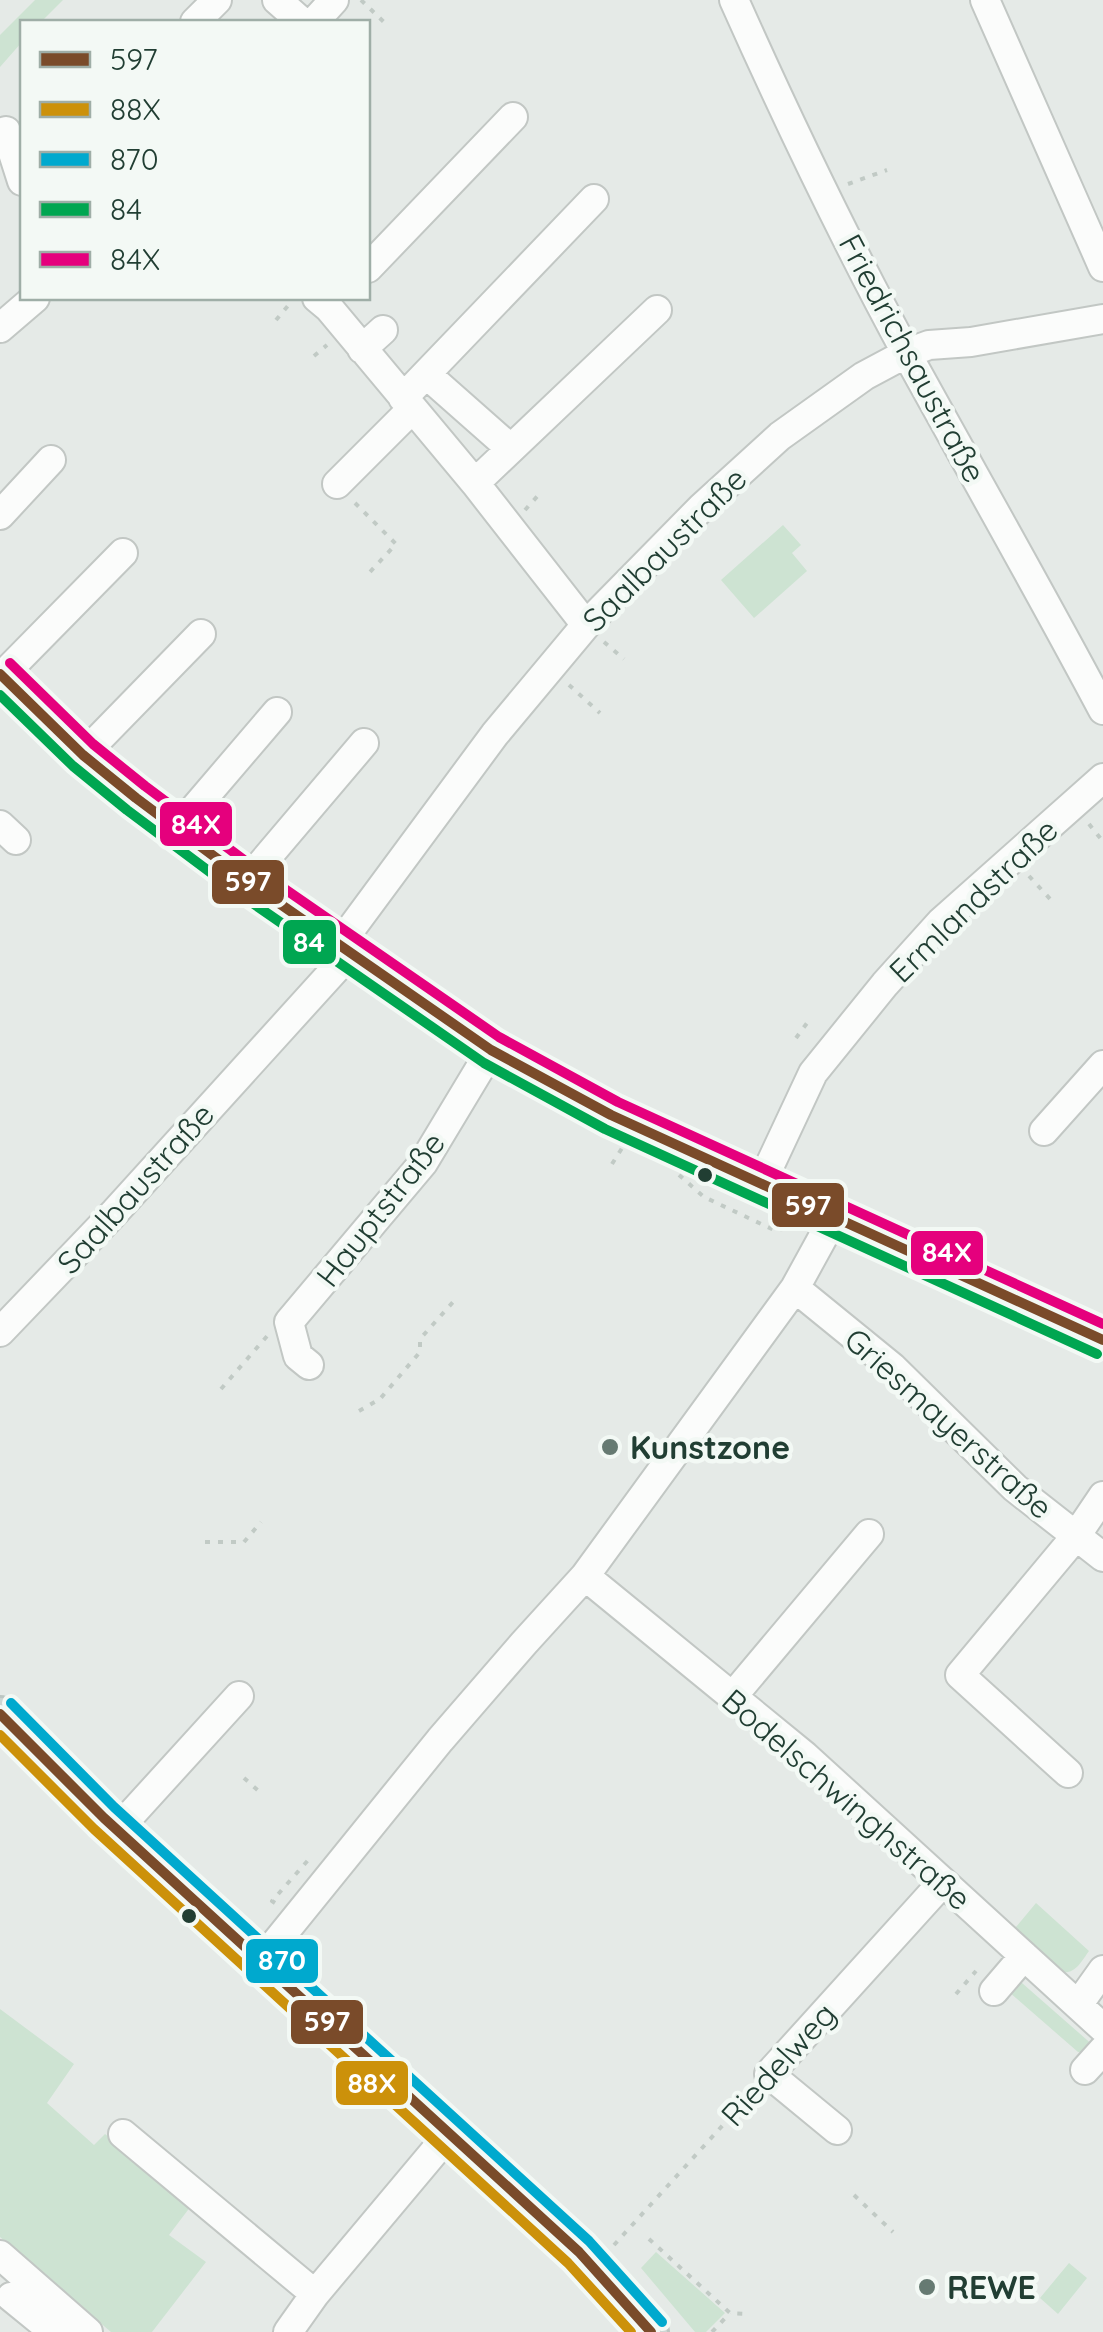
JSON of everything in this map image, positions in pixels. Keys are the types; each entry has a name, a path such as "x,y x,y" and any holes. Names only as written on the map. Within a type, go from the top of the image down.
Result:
{"main road":[{"path":"0,1714 117,1830 579,2252 651,2332"}],"street":[{"path":"197,20 217,0"},
{"path":"277,0 300,20"},
{"path":"316,20 333,0"},
{"name":"Friedrichsaustraße","path":"734,0 780,105 907,353 1103,710"},
{"path":"985,0 1103,267"},
{"path":"370,266 513,117"},
{"path":"6,131 20,176"},
{"path":"346,494 594,199"},
{"path":"0,328 34,300"},
{"path":"328,301 372,339 414,411 586,625"},
{"path":"475,483 656,310"},
{"name":"Saalbaustraße","path":"0,1332 116,1212 344,949 496,734 586,625 702,507 780,436 864,376 907,353 929,345 971,342 1103,319"},
{"path":"414,411 443,390 496,439"},
{"path":"0,514 51,460"},
{"path":"123,553 1,675 82,755 247,881 492,1050 612,1115 1103,1340"},
{"path":"82,755 201,634"},
{"path":"177,829 277,712"},
{"path":"247,881 364,742"},
{"name":"Ermlandstraße","path":"760,1184 824,1058 884,984 941,922 1103,778"},
{"name":"Hauptstraße","path":"289,1322 422,1163 492,1050"},
{"path":"1044,1130 1103,1065"},
{"path":"261,1961 440,1740 585,1576 795,1288 834,1217"},
{"name":"Griesmayerstraße","path":"795,1288 892,1368 1015,1488 1103,1558"},
{"path":"289,1322 298,1356 309,1364"},
{"path":"1068,1773 960,1676 1076,1536 1103,1496"},
{"path":"732,1697 868,1534"},
{"name":"Bodelschwinghstraße","path":"585,1576 805,1756 1103,2028"},
{"path":"117,1830 238,1696"},
{"name":"Riedelweg","path":"769,2074 942,1883"},
{"path":"994,1991 1024,1956"},
{"path":"1078,2005 1103,1970"},
{"path":"769,2074 838,2130"},
{"path":"288,2332 314,2294 450,2133"},
{"path":"123,2134 314,2294"},
{"path":"0,2255 71,2330"},
{"path":"11,2297 71,2330"}],"path":[{"path":"361,0 388,26"},
{"path":"825,192 887,170"},
{"path":"276,320 293,300"},
{"path":"346,494 396,544 369,573"},
{"path":"550,668 600,713"},
{"path":"1013,858 1051,900"},
{"path":"796,1038 810,1018"},
{"path":"612,1164 629,1137"},
{"path":"679,1174 704,1197 774,1230 801,1227"},
{"path":"359,1411 380,1399 420,1352 420,1339 452,1302"},
{"path":"221,1389 268,1336 289,1322"},
{"path":"205,1542 244,1542 262,1522"},
{"path":"244,1778 262,1794"},
{"name":"Riedelweg","path":"614,2244 769,2074"},
{"path":"854,2194 893,2232"},
{"path":"649,2239 730,2313 749,2314"},
{"path":"712,2332 730,2313"}],"green space":[{"path":"35,0 63,0 43,20 20,20 20,44 0,67 0,35"},
{"path":"783,525 801,545 792,553 807,571 754,618 721,580"},
{"path":"1036,1903 1089,1951 1073,1970 1058,1971 1011,1933"},
{"path":"1013,1975 1095,2047 1087,2053 1078,2052 1009,1992"},
{"path":"0,2009 74,2064 47,2103 94,2145 105,2134 194,2202 169,2235 206,2262 152,2332 111,2332 0,2237"},
{"path":"656,2252 725,2313 706,2332 695,2332 641,2268"},
{"path":"1069,2263 1087,2278 1058,2314 1040,2298"}],"transit line":[{"name":"84X","path":"10,663 93,744 145,786 256,869 499,1037 618,1102 1103,1324"},
{"name":"597","path":"0,674 83,755 136,798 247,881 491,1050 611,1115 1103,1340"},
{"name":"84","path":"0,695 73,766 127,810 238,893 484,1063 605,1129 1097,1354"},
{"name":"870","path":"11,1703 114,1807 589,2241 662,2322"},
{"name":"597","path":"0,1714 104,1818 579,2252 651,2332"},
{"name":"88X","path":"0,1735 94,1829 568,2263 631,2332"}],"place":[{"name":"Kunstzone","path":"610,1447"},
{"name":"REWE","path":"927,2287"}]}
